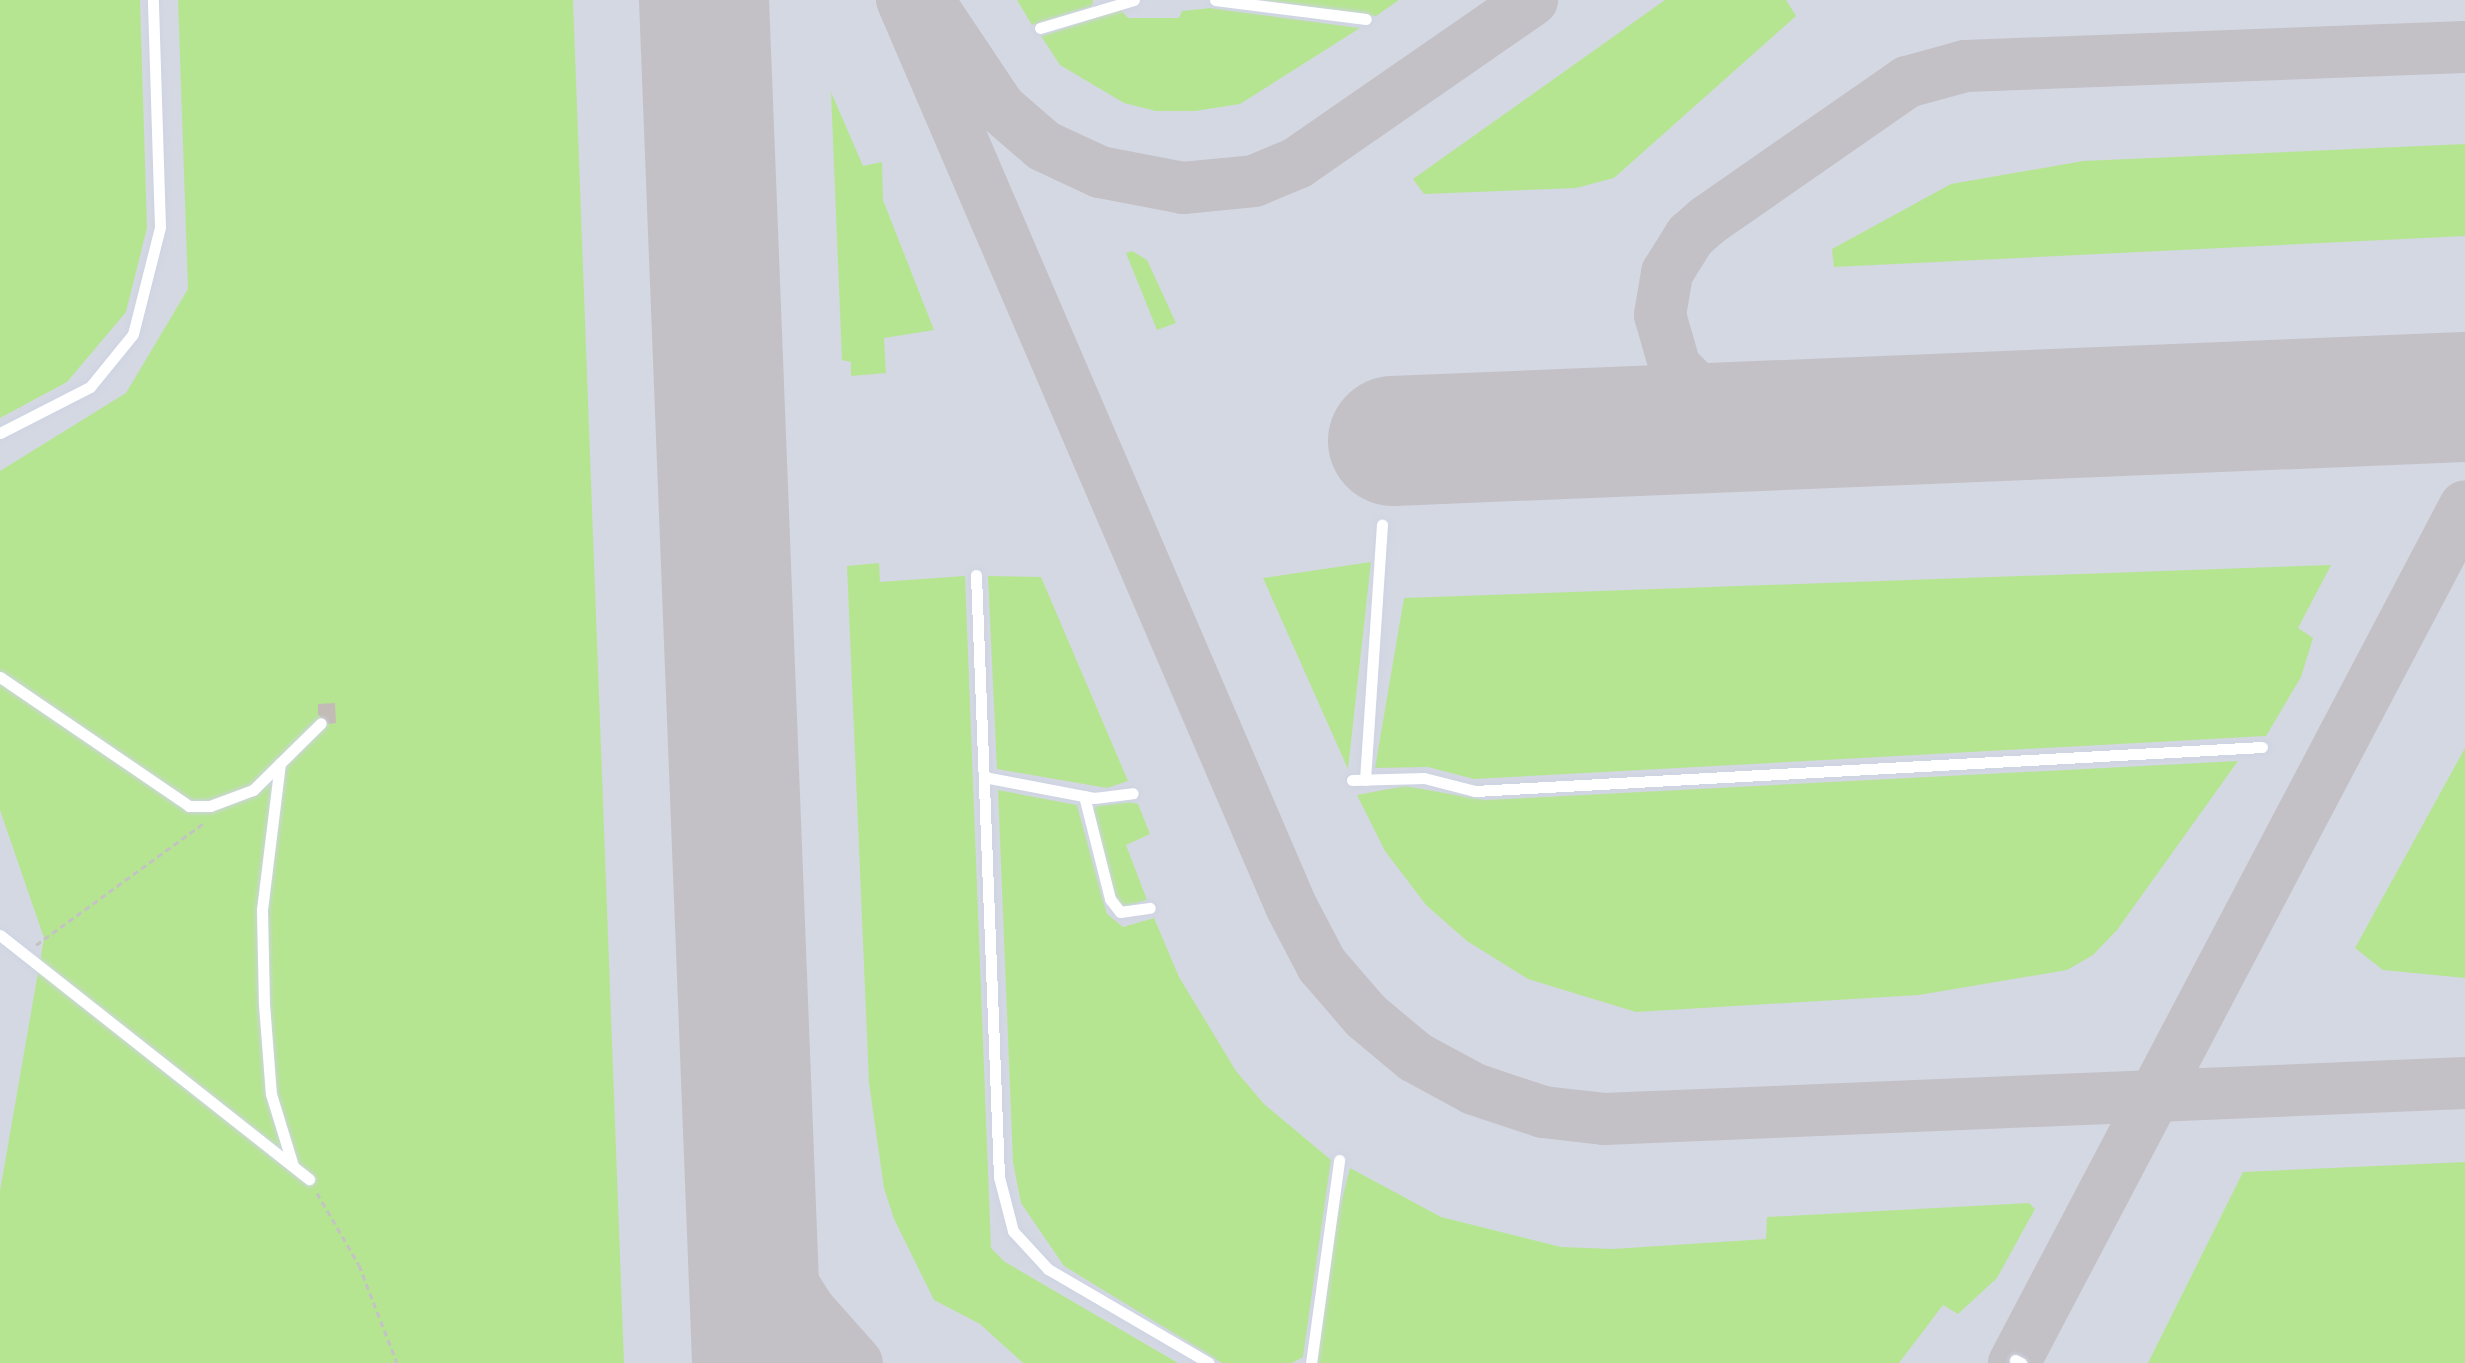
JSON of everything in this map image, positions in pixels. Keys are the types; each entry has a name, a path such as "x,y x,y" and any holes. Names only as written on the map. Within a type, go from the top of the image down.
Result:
{"lane":[{"path":"0,433 90,387 133,334 160,227 153,0"},
{"path":"1040,28 1134,0"},
{"path":"1215,0 1366,19"},
{"path":"1365,780 1382,525"},
{"path":"976,575 999,1177 1013,1231 1048,1269 1209,1363"},
{"path":"0,677 189,806 231,800 253,790 321,723"},
{"path":"1352,780 1424,778 1475,791 2262,747"},
{"path":"280,763 262,910 264,988 271,1094 293,1166"},
{"path":"984,777 1084,796 1133,793"},
{"path":"1084,796 1110,899 1120,912 1136,914 1150,908"},
{"path":"0,935 309,1179"},
{"path":"1311,1363 1339,1160"}],"path":[{"path":"24,954 207,821"},
{"path":"309,1179 359,1265 397,1363"}],"shaded area":[{"path":"0,0 2465,0 2465,1363 0,1363"}],"green space":[{"path":"0,0 140,0 147,228 126,312 67,382 0,418"},
{"path":"178,0 573,0 624,1363 0,1363 0,1191 44,938 0,810 0,471 126,393 188,289"},
{"path":"1017,0 1093,0 1092,6 1032,25"},
{"path":"1262,0 1399,0 1376,16"},
{"path":"1665,0 1786,0 1796,16 1614,178 1576,188 1424,194 1413,179"},
{"path":"1211,8 1360,28 1240,104 1195,111 1156,111 1124,103 1060,65 1041,36 1121,10 1128,18 1179,18 1182,11"},
{"path":"831,92 863,166 882,162 883,200 934,330 884,338 886,373 851,376 851,362 842,360"},
{"path":"2465,144 2465,236 1834,267 1832,249 1951,184 2083,161"},
{"path":"1132,251 1147,260 1176,323 1157,330 1126,253"},
{"path":"1371,562 1348,769 1263,578"},
{"path":"879,563 880,582 965,576 991,1248 1005,1262 1178,1363 1023,1363 980,1324 934,1300 894,1219 884,1188 869,1083 847,566"},
{"path":"2331,565 2298,628 2313,638 2301,677 2266,736 1474,779 1428,767 1375,768 1404,598"},
{"path":"988,576 1041,577 1128,781 1107,788 997,769"},
{"path":"2465,748 2465,978 2383,970 2355,948"},
{"path":"2238,761 2117,930 2093,955 2067,970 1919,995 1636,1012 1528,979 1467,941 1426,905 1385,851 1357,795 1405,786 1485,800"},
{"path":"998,790 1077,805 1107,914 1123,927 1154,918 1179,977 1236,1071 1264,1104 1331,1160 1303,1357 1292,1363 1222,1363 1064,1266 1021,1203 1013,1162"},
{"path":"1129,802 1138,804 1150,834 1126,845 1147,900 1124,907 1114,895 1092,813 1096,806"},
{"path":"2465,1162 2465,1363 2148,1363 2243,1172"},
{"path":"1350,1168 1441,1217 1561,1247 1613,1249 1766,1239 1767,1217 2029,1203 2035,1209 1997,1278 1958,1314 1943,1305 1899,1363 1315,1363 1334,1230"}],"building":[{"path":"335,703 336,723 329,724 318,715 318,704"}],"taxiway":[{"path":"902,0 1291,906 1322,965 1366,1016 1415,1057 1474,1089 1543,1112 1604,1119 2465,1083"},
{"path":"934,9 1000,108 1044,146 1100,172 1183,188 1254,181 1297,163 1532,0"},
{"path":"1765,424 1714,406 1675,367 1660,315 1667,273 1690,236 1707,221 1907,82 1965,66 2465,47"},
{"path":"2014,1363 2465,506"},
{"path":"747,1112 766,1226 786,1272 809,1309 857,1363"}],"runway":[{"path":"704,0 757,1363"},
{"path":"1393,441 2465,397"}]}
